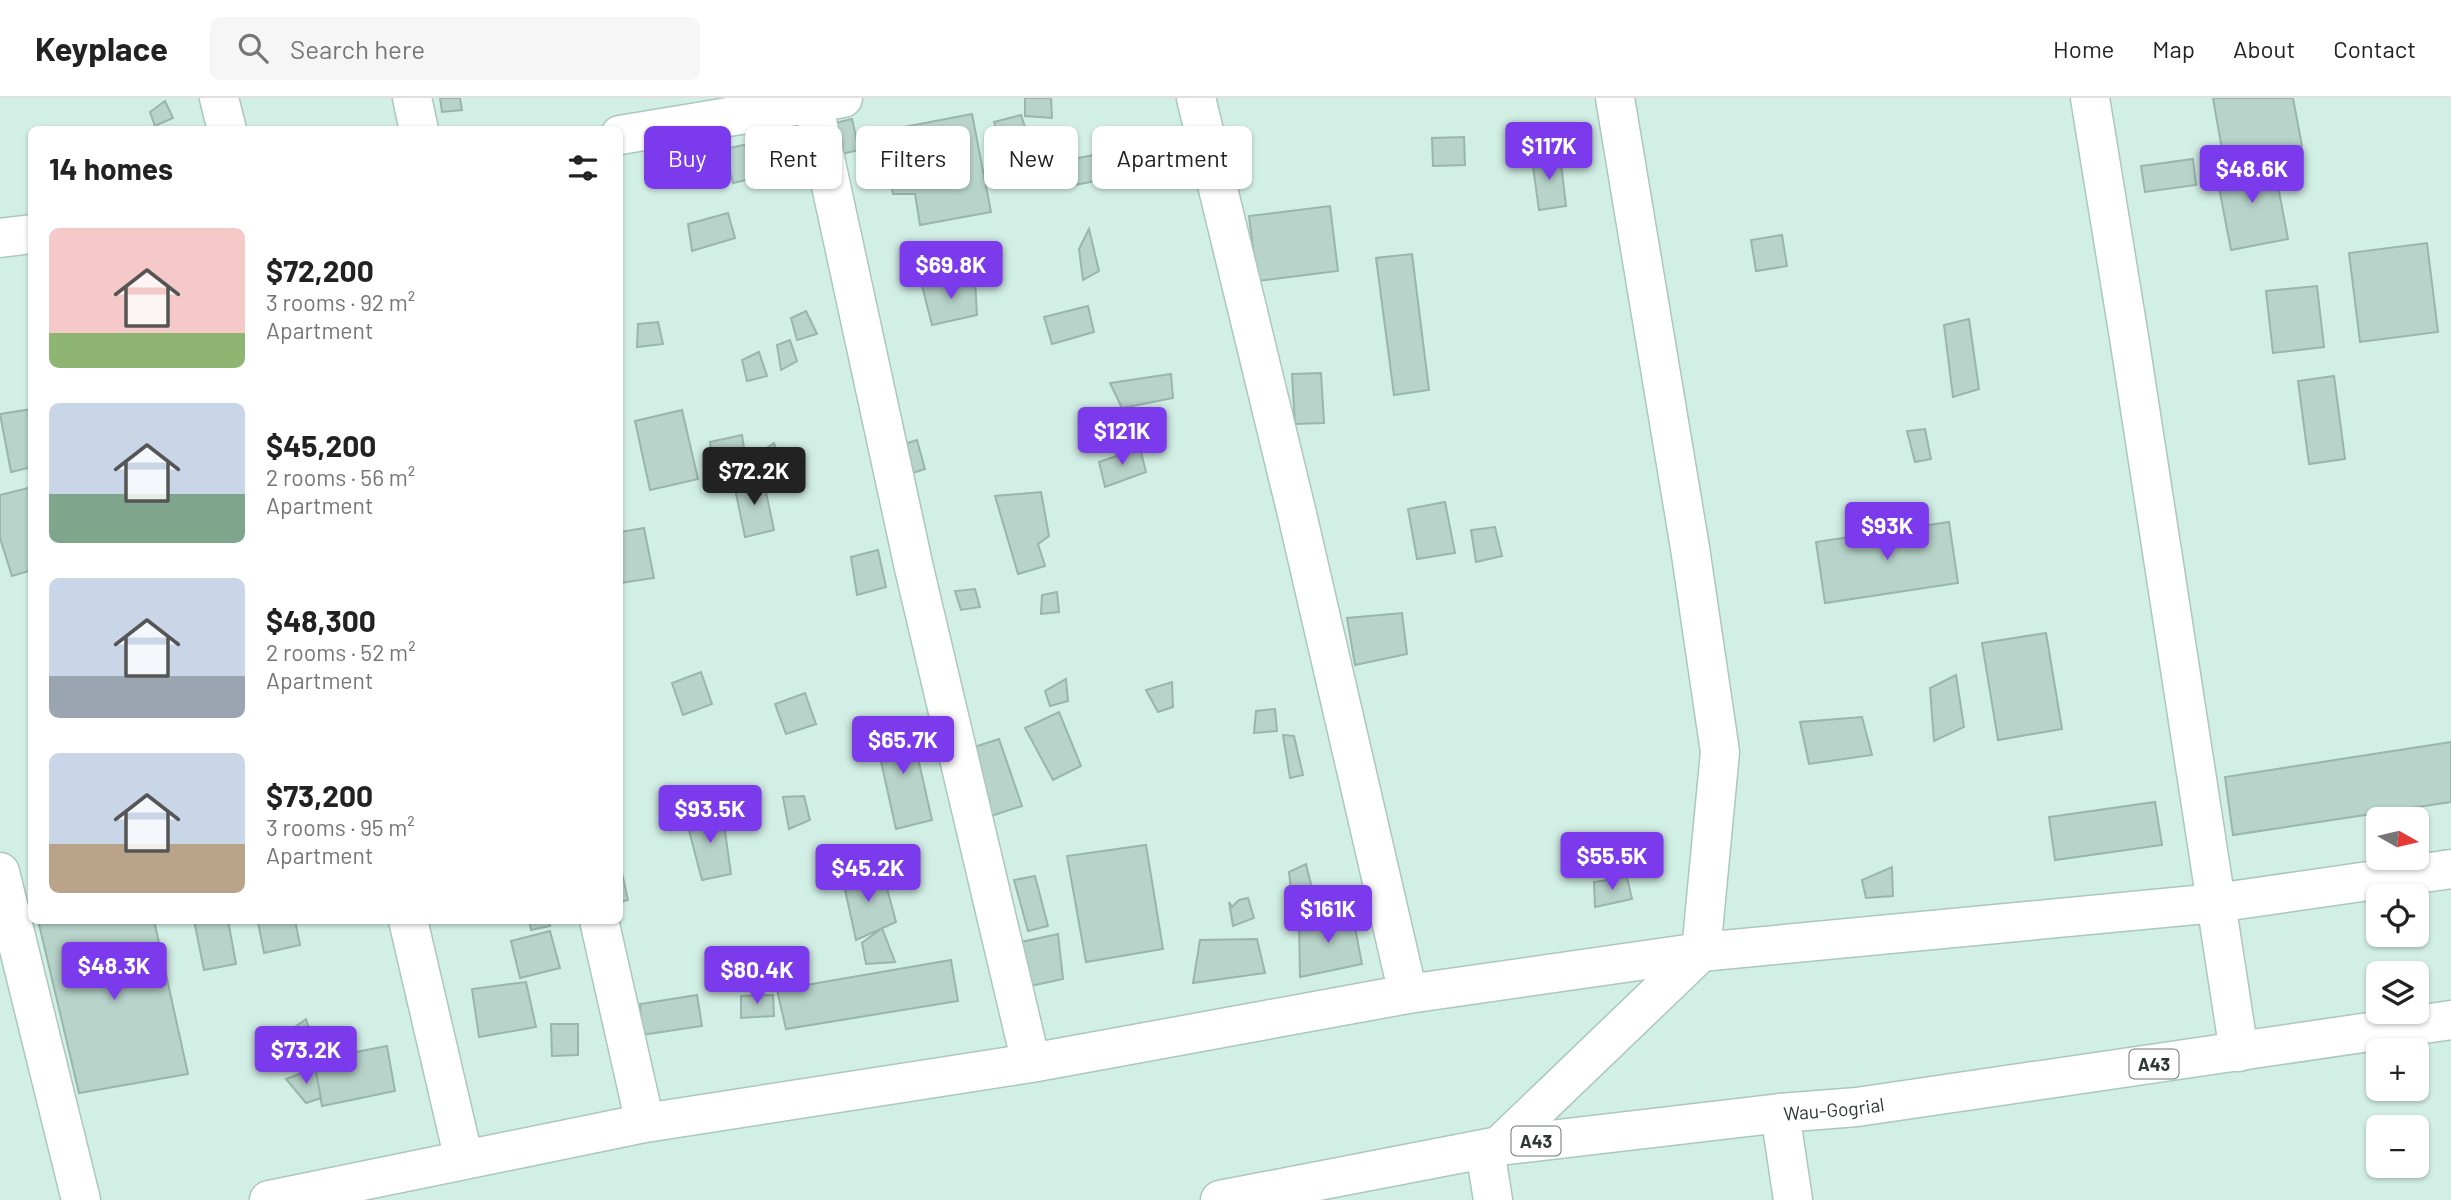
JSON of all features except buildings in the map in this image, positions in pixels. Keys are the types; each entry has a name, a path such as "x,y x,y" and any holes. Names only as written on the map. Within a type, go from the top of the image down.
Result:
{"street":[{"path":"219,98 225,126"},
{"path":"412,98 418,126"},
{"path":"1196,98 1297,514 1408,994"},
{"path":"1493,1200 1492,1148 1701,952 1720,752 1690,548 1615,98"},
{"path":"2090,98 2239,1052"},
{"path":"623,134 823,100 914,568 1031,1063"},
{"path":"0,239 28,235"},
{"path":"268,1200 645,1123 1031,1063 1408,994 1701,952 2216,903 2451,869"},
{"path":"0,872 80,1200"},
{"path":"409,924 464,1160"},
{"path":"600,924 645,1123"},
{"name":"Wau-Gogrial","path":"1220,1200 1492,1148 1780,1112 1857,1107 2451,1020"},
{"path":"1780,1112 1793,1200"}]}
